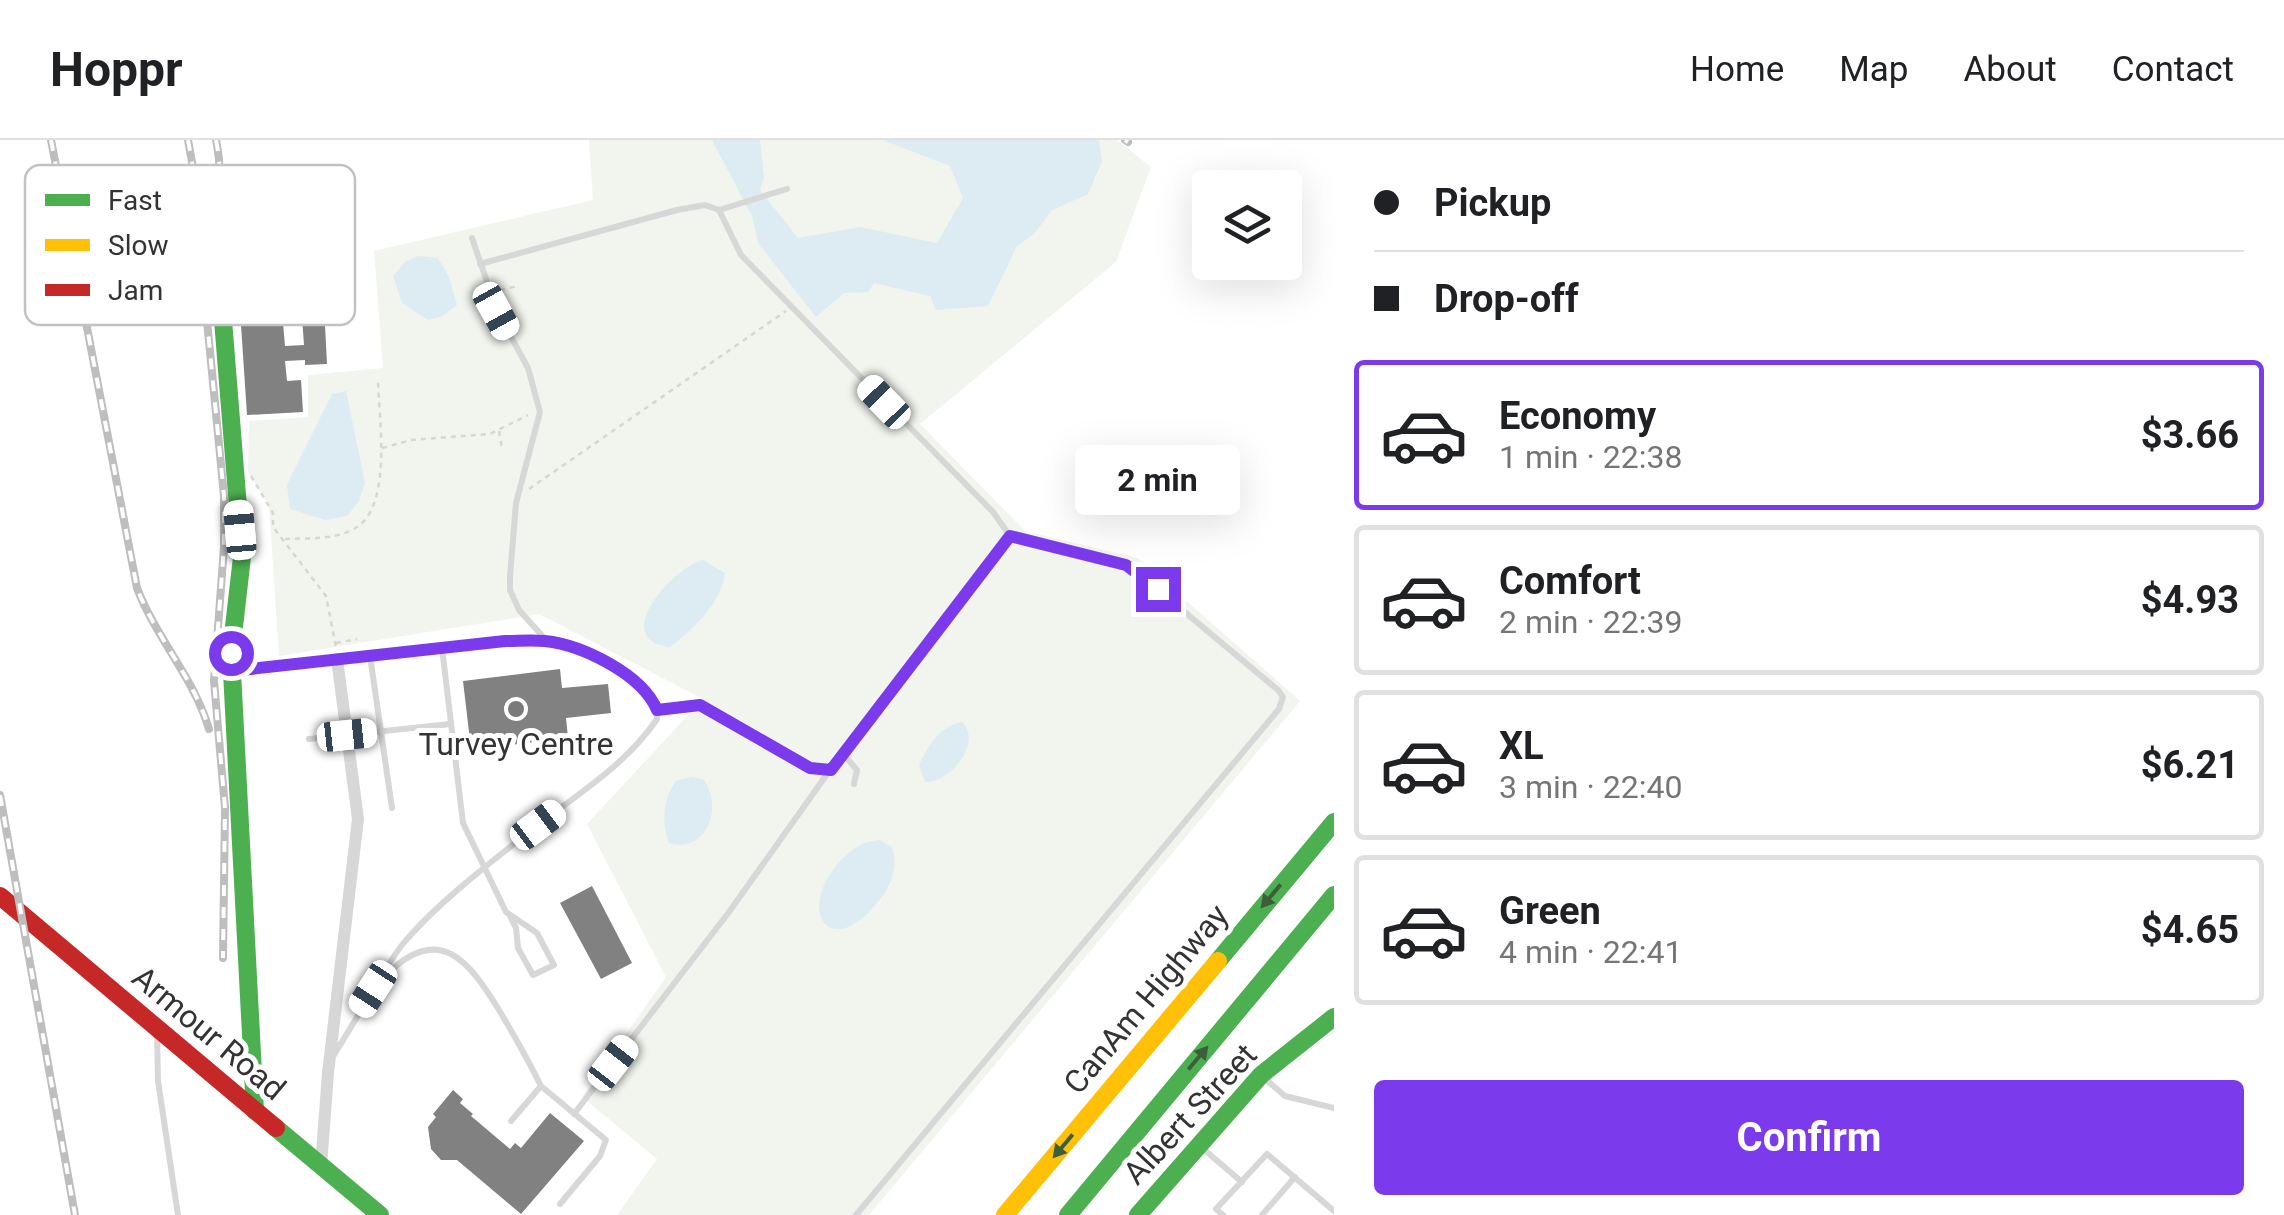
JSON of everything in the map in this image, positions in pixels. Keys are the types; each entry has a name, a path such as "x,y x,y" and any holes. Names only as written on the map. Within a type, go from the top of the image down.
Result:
{"street":[{"path":"223,325 242,557 232,671 255,1111"},
{"path":"321,1166 358,819 338,660"},
{"name":"CanAm Highway","path":"1005,1215 1334,822"},
{"path":"1068,1215 1334,895"},
{"name":"Armour Road","path":"0,896 380,1215"},
{"name":"Albert Street","path":"1138,1215 1261,1075 1334,1017"}],"lane":[{"path":"480,264 677,210 705,206 719,210 784,190"},
{"path":"719,210 735,248 994,512 1010,536 1132,568 1278,690 1282,703 856,1215"},
{"path":"472,238 489,293 528,368 540,412 516,503 510,590 520,610 547,641"},
{"path":"574,1114 1010,536"},
{"path":"232,671 505,641 547,641 597,657 628,676 643,688 657,710 657,718 642,740 622,761 484,870 406,940 330,1060"},
{"path":"442,648 459,808 533,975 554,965 537,933 510,916"},
{"path":"370,656 392,808"},
{"path":"657,710 700,705 810,768 831,770"},
{"path":"309,739 450,724"},
{"path":"844,755 857,770 854,784"},
{"path":"373,989 411,955 432,950 452,952 468,964 480,978 540,1086 606,1140 600,1156 560,1204"},
{"path":"157,1028 158,1081 178,1215"},
{"path":"1261,1075 1285,1096 1334,1108"},
{"path":"511,1121 540,1086"},
{"path":"1199,1144 1242,1182"},
{"path":"1223,1215 1216,1209 1267,1154 1334,1211"},
{"path":"1262,1215 1295,1177"}],"path":[{"path":"489,293 518,286"},
{"path":"525,492 790,307"},
{"path":"285,539 337,536 363,523 376,498 381,449 378,382"},
{"path":"381,449 411,440 463,438 498,430 540,412"},
{"path":"498,430 502,448"},
{"path":"236,476 249,473 273,513 274,527 326,596 338,660"},
{"path":"335,643 357,639"}],"shaded area":[{"path":"589,140 1117,140 1151,167 1116,262 920,424 1025,531 1138,558 1300,701 869,1215 617,1215 657,1159 582,1097 666,977 587,824 703,699 539,614 279,656 269,505 248,472 249,421 308,417 308,375 383,368 374,251 593,200"},
{"path":"712,140 760,140 764,178 760,190 798,238 860,227 937,243 963,198 950,166 883,140 1099,140 1102,162 1088,194 1052,210 1034,234 1017,246 988,306 936,310 930,296 874,283 868,292 844,293 816,317 758,243 752,216"},
{"path":"418,256 438,258 449,277 457,305 441,317 428,320 402,303 393,276 406,261"},
{"path":"346,391 365,483 359,501 347,516 325,520 290,509 287,485 332,394"},
{"path":"703,560 725,573 712,605 670,647 652,642 645,631 645,618 652,604 676,576"},
{"path":"962,722 969,740 961,760 944,776 925,782 919,765 927,750 941,732"},
{"path":"703,779 709,790 712,802 708,825 693,841 682,845 669,843 664,819 668,795 676,781"},
{"path":"880,840 892,847 894,855 894,870 886,891 860,920 845,928 824,923 820,897 827,880 854,849"}],"building":[{"path":"241,325 283,325 285,346 304,345 303,325 325,325 327,364 285,361 287,381 301,380 303,412 247,415"},
{"name":"Turvey Centre","path":"560,669 562,688 608,684 611,713 566,718 568,738 501,746 502,756 482,758 481,748 471,749 463,681"},
{"path":"592,886 632,963 601,979 560,903"},
{"path":"453,1090 463,1099 460,1103 471,1116 510,1149 515,1143 521,1148 550,1113 584,1141 521,1214 457,1160 441,1160 431,1149 428,1127 436,1117 433,1114"}],"railway":[{"path":"51,140 56,165"},
{"path":"188,140 193,165"},
{"path":"216,140 219,165"},
{"path":"87,325 137,588 194,692 209,729"},
{"path":"207,325 224,496 214,681 225,808 223,958"},
{"path":"0,795 75,1215"}],"traffic: fast":[{"path":"223,325 242,557 231,653 255,1111"},
{"path":"1218,961 1334,822"},
{"path":"1068,1215 1334,895"},
{"path":"1138,1215 1261,1075 1334,1017"},
{"path":"276,1128 380,1215"}],"traffic: slow":[{"path":"1005,1215 1218,961"}],"traffic: jam":[{"path":"0,896 276,1128"}],"place":[{"name":"Turvey Centre","path":"516,709"}],"route":[{"path":"231,653 232,671 505,641 547,641 597,657 628,676 643,688 657,710 700,705 810,768 831,770 1010,536 1126,565 1158,589"}]}
